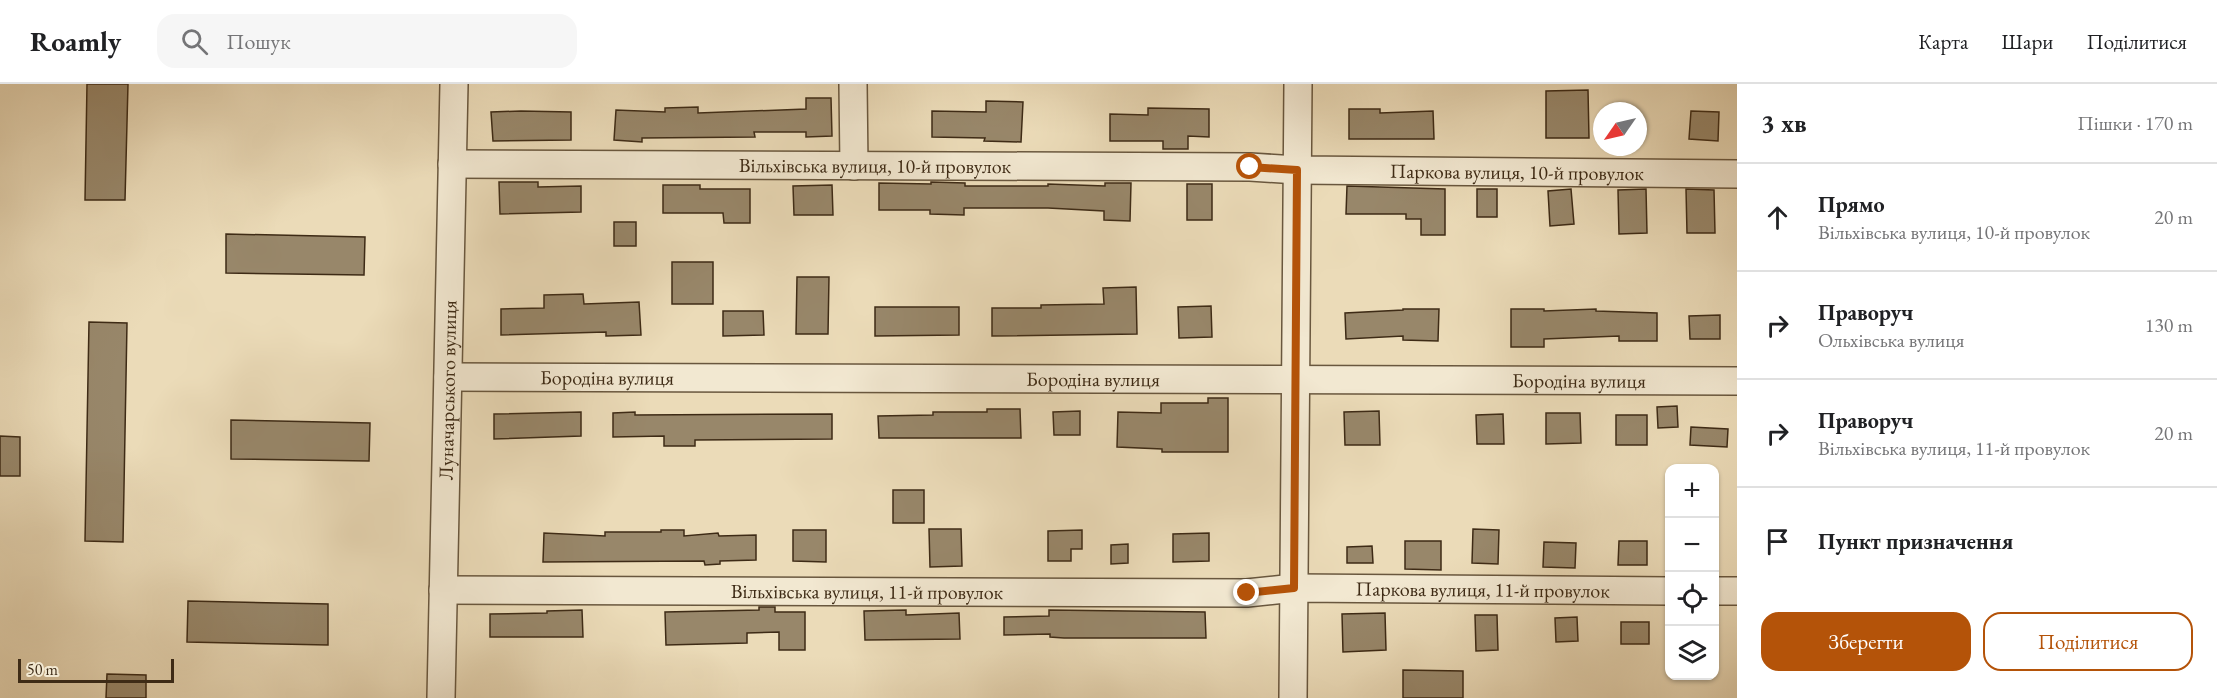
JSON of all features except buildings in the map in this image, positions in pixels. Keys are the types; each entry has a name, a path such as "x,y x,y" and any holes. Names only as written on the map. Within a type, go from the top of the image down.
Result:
{"street":[{"name":"Луначарського вулиця","path":"441,698 454,84"},
{"path":"854,84 854,166"},
{"path":"1293,698 1298,84"},
{"name":"Вільхівська вулиця, 10-й провулок","path":"452,164 1250,167 1297,170"},
{"name":"Паркова вулиця, 10-й провулок","path":"1297,170 1737,174"},
{"name":"Бородіна вулиця","path":"448,377 1737,381"},
{"name":"Вільхівська вулиця, 11-й провулок","path":"443,590 1247,593 1294,588"},
{"name":"Паркова вулиця, 11-й провулок","path":"1294,588 1665,591"},
{"path":"1719,591 1737,591"}],"route":[{"path":"1247,593 1294,588 1296,380 1297,170 1250,167"}]}
